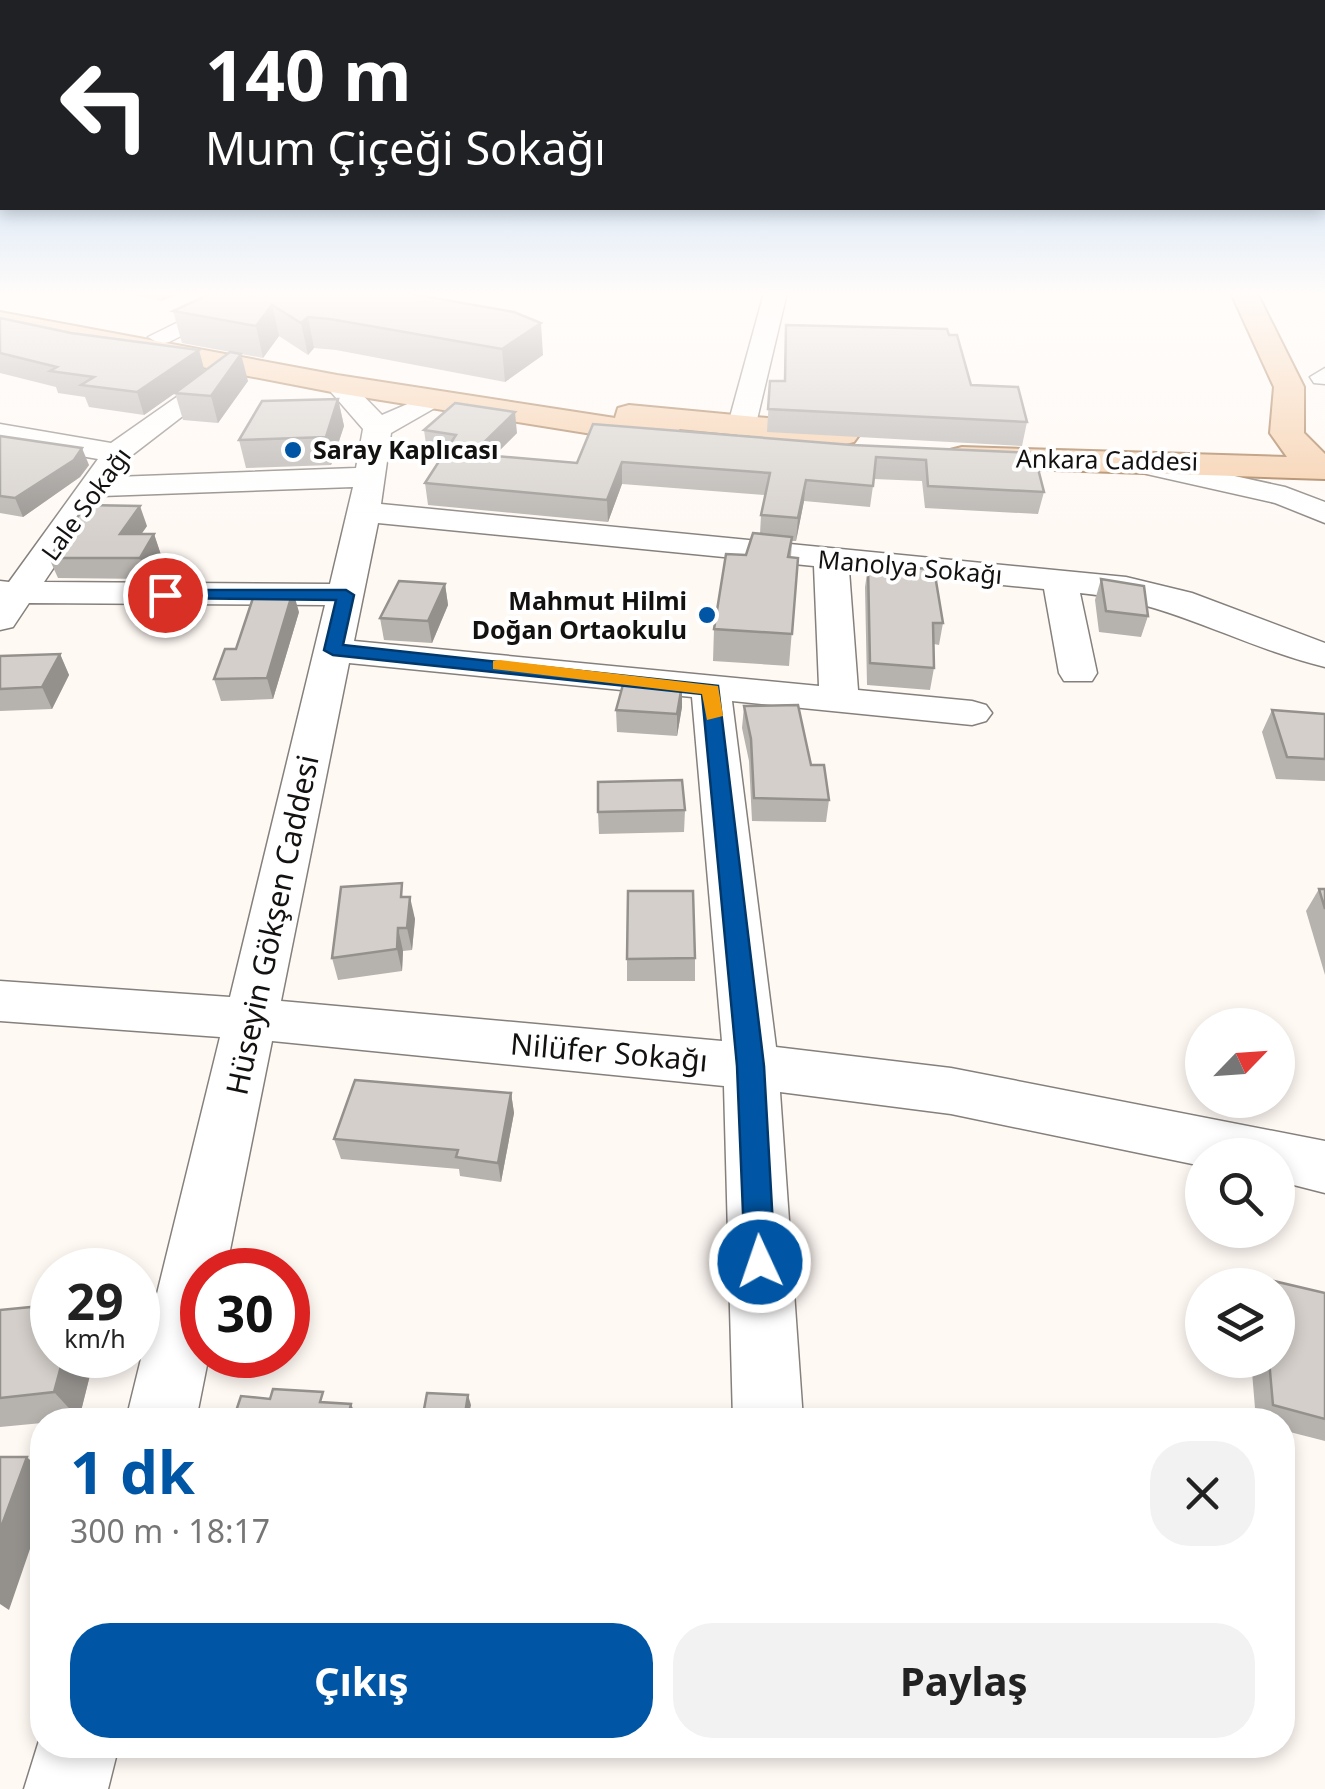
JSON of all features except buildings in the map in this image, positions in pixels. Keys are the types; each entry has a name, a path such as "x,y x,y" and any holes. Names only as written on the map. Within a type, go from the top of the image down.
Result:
{"main road":[{"path":"296,376 432,401 690,438 866,445 508,397 389,376"},
{"path":"1285,376 1289,387 1287,433 1303,456 1325,469"},
{"name":"Ankara Caddesi","path":"1325,433 936,447 1325,469"}],"street":[{"name":"Lale Sokağı","path":"7,602 96,487 117,453 218,376"},
{"path":"742,428 755,376"},
{"path":"337,384 365,410 377,430 432,401"},
{"name":"Hüseyin Gökşen Caddesi","path":"164,1408 346,595 377,430"},
{"path":"0,433 117,453"},
{"path":"1121,460 1285,496 1325,514"},
{"name":"Manolya Sokağı","path":"96,487 367,495 831,560 1060,581 1154,594 1325,656"},
{"path":"831,560 839,700"},
{"path":"1060,581 1078,673"},
{"path":"7,602 346,595"},
{"path":"333,650 972,713"},
{"path":"711,690 750,1066 767,1408"},
{"name":"Nilüfer Sokağı","path":"0,1001 750,1066 951,1091 1185,1138"},
{"name":"Nilüfer Sokağı","path":"1295,1161 1325,1167"},
{"path":"66,1789 74,1758"}],"slow traffic":[{"path":"500,665 711,690 714,716"}],"place":[{"name":"Saray Kaplıcası","path":"293,450"},
{"name":"Mahmut Hilmi Doğan Ortaokulu","path":"707,615"}],"route":[{"path":"165,595 346,595 333,650 711,690 750,1066 760,1262"}]}
